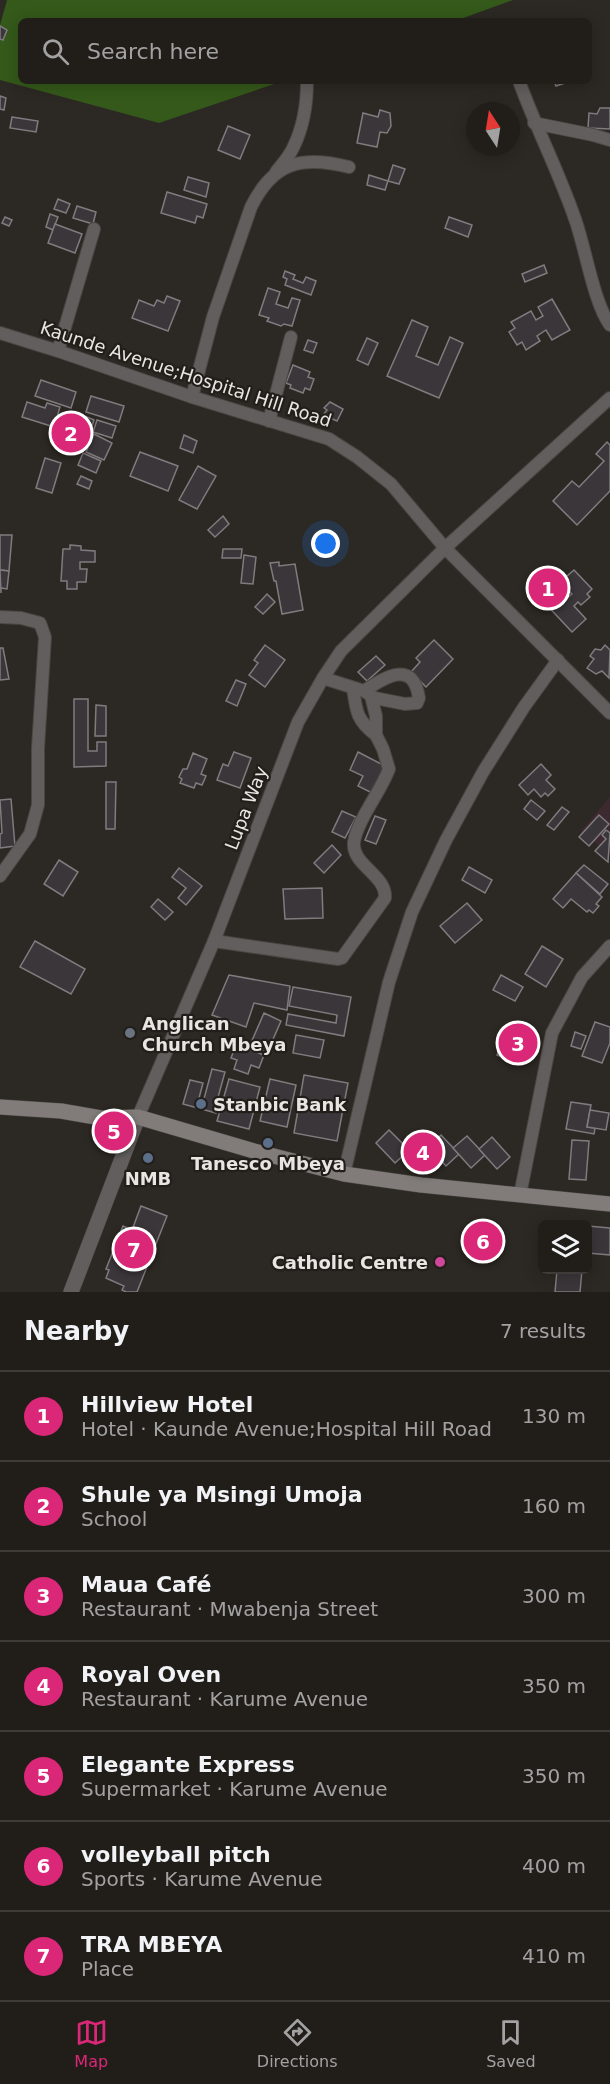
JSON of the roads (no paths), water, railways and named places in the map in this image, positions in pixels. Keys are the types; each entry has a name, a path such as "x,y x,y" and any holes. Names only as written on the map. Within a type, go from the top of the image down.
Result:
{"main road":[{"path":"0,1107 61,1111 101,1118 138,1117 254,1151 344,1174 610,1204"}],"street":[{"path":"276,173 293,149 300,130 308,84"},
{"path":"520,84 534,123 575,216 599,298 610,325"},
{"path":"534,123 610,140"},
{"path":"192,397 213,317 259,190 276,173 295,164 328,162 349,167"},
{"path":"58,351 94,229"},
{"name":"Kaunde Avenue;Hospital Hill Road","path":"0,333 192,397 329,439 341,445 391,484 445,548 610,713"},
{"path":"269,421 291,337"},
{"name":"Lupa Way","path":"138,1117 214,941 298,722 323,678 341,651 445,548 610,398"},
{"path":"0,617 21,618 40,623 45,637 38,748 38,805 30,834 0,876"},
{"path":"344,1174 389,982 412,912 446,840 483,772 524,707 558,660"},
{"path":"214,941 332,959 342,958 385,898 384,887 356,854 354,843 359,828 389,769 376,735 376,716 363,692 323,678"},
{"path":"363,692 359,718 365,727 376,735"},
{"path":"520,1195 552,1033 582,977 610,946"},
{"path":"71,1292 138,1117"}],"place":[{"name":"Shule ya Msingi Umoja","path":"71,433"},
{"name":"Hillview Hotel","path":"548,588"},
{"name":"Anglican Church Mbeya","path":"130,1033"},
{"name":"Maua Café","path":"518,1043"},
{"name":"Stanbic Bank","path":"201,1104"},
{"name":"Elegante Express","path":"114,1131"},
{"name":"Tanesco Mbeya","path":"268,1143"},
{"name":"Royal Oven","path":"423,1152"},
{"name":"NMB","path":"148,1158"},
{"name":"volleyball pitch","path":"483,1241"},
{"name":"TRA MBEYA","path":"134,1249"},
{"name":"Catholic Centre","path":"440,1262"}]}
